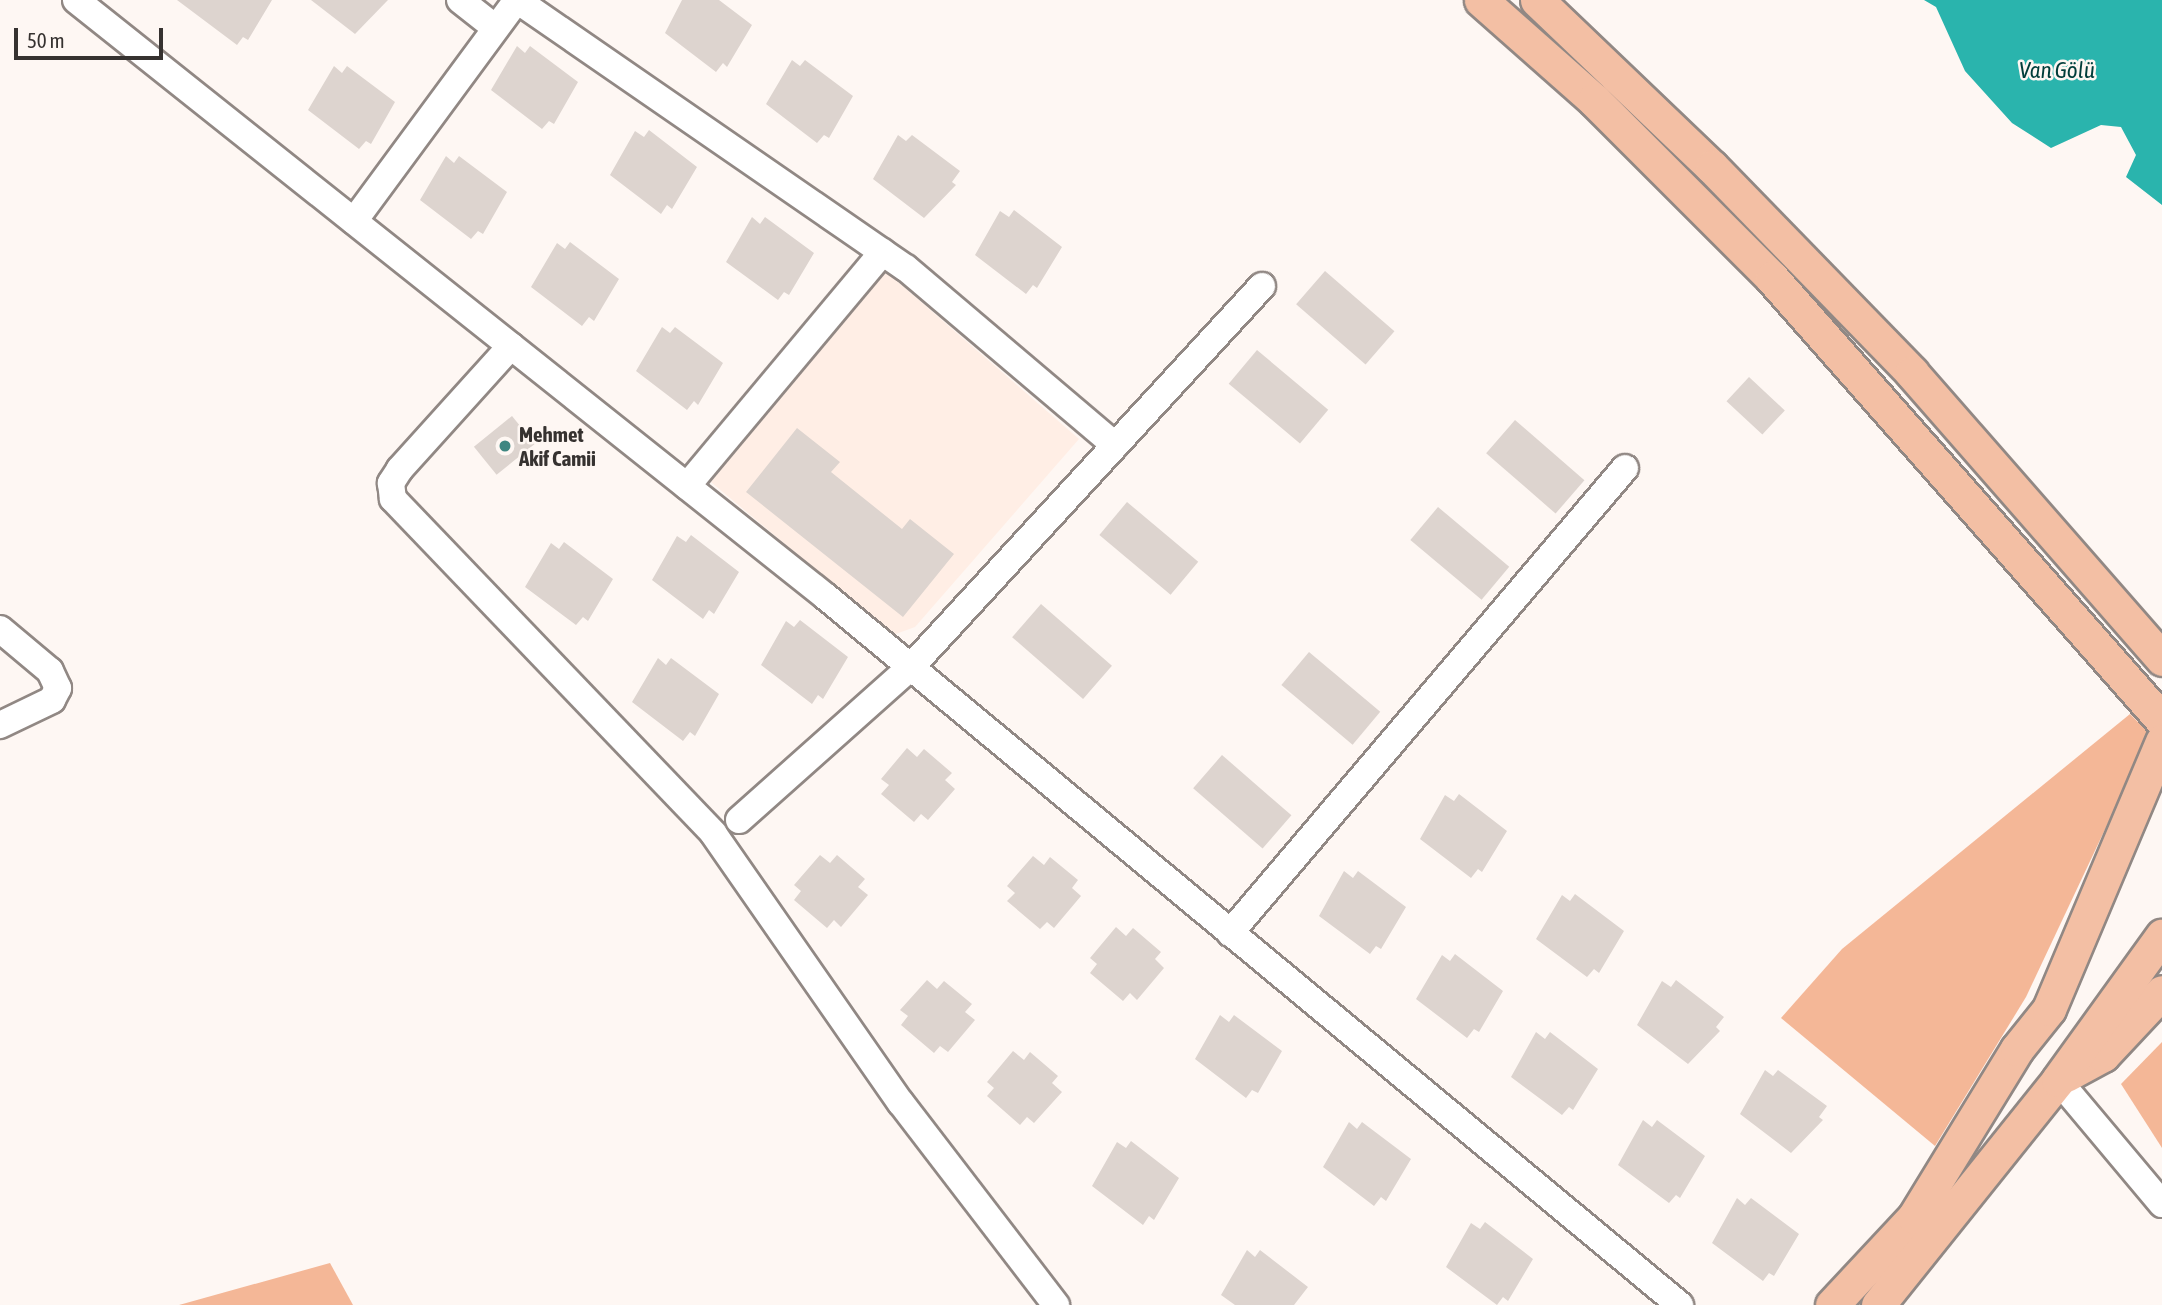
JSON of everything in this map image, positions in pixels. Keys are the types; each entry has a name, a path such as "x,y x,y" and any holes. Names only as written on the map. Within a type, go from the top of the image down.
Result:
{"main road":[{"path":"1481,0 1594,100 1772,278 2162,720"},
{"path":"1537,0 1712,167 1912,373 2162,659"},
{"path":"1832,1305 1914,1217 2017,1049 2049,1009 2162,741"},
{"path":"1878,1305 2058,1080 2162,936"},
{"path":"2058,1080 2104,1055 2162,992"},
{"path":"2017,1049 2038,1038 2053,1043 2063,1056 2058,1080"}],"street":[{"path":"76,0 911,667 1681,1305"},
{"path":"460,0 493,26"},
{"path":"354,221 493,26 517,0 883,252 1115,445"},
{"path":"687,486 883,252"},
{"path":"739,820 911,667 1262,286"},
{"path":"511,346 400,469 391,483 393,499 713,833 901,1103 1056,1305"},
{"path":"1230,933 1625,468"},
{"path":"0,629 50,671 58,688 52,700 0,725"},
{"path":"2058,1080 2162,1204"}],"shaded area":[{"path":"883,269 1079,439 915,627 893,635 711,482"},
{"path":"2130,714 2150,734 2026,997 1935,1146 1781,1018 1842,949"},
{"path":"2162,1042 2162,1148 2121,1084"},
{"path":"330,1263 353,1305 179,1305"}],"water":[{"name":"Van Gölü","path":"1924,0 2162,0 2162,205 2126,177 2136,155 2121,127 2101,125 2051,148 2012,123 1965,71 1936,7"}],"building":[{"path":"177,0 272,0 248,40 243,37 237,45"},
{"path":"311,0 388,0 355,34"},
{"path":"682,0 719,0 752,25 727,67 723,63 716,72 665,33"},
{"path":"517,46 525,53 530,46 578,82 554,124 549,121 542,129 491,90"},
{"path":"792,60 800,66 805,60 853,96 829,138 824,135 817,143 766,104"},
{"path":"334,66 342,73 347,66 395,102 371,144 366,141 359,149 308,110"},
{"path":"649,130 697,167 672,209 667,205 661,214 610,175 635,131 644,137"},
{"path":"898,135 906,141 912,135 960,171 952,182 956,185 924,218 873,179"},
{"path":"446,156 454,163 459,156 507,192 483,234 478,231 471,239 420,200"},
{"path":"1014,210 1062,247 1037,288 1033,285 1026,294 975,255 1000,211 1009,217"},
{"path":"752,217 760,224 765,217 814,253 789,295 784,292 778,300 726,262"},
{"path":"570,242 619,279 594,321 589,317 582,326 531,287 557,243 565,249"},
{"path":"1325,271 1394,331 1366,365 1296,304"},
{"path":"662,327 670,333 675,327 723,363 698,405 694,401 687,410 636,371"},
{"path":"1257,350 1328,410 1300,443 1229,384"},
{"path":"1749,377 1785,410 1762,435 1726,401"},
{"name":"Mehmet Akif Camii","path":"512,416 535,444 497,475 474,447"},
{"path":"1515,420 1584,480 1556,514 1486,453"},
{"path":"797,428 840,462 831,472 902,529 910,519 954,554 903,617 746,492"},
{"path":"1127,502 1198,562 1171,595 1099,535"},
{"path":"1438,507 1509,567 1482,600 1410,540"},
{"path":"691,535 739,572 714,614 709,610 703,619 652,580 677,536 686,542"},
{"path":"564,542 613,579 588,621 583,617 576,625 525,587 551,543 559,549"},
{"path":"1041,604 1112,666 1083,699 1012,637"},
{"path":"800,620 848,657 823,699 818,695 812,704 761,665 786,621 794,627"},
{"path":"1309,652 1380,712 1353,745 1281,685"},
{"path":"658,658 666,665 671,658 719,694 695,736 690,732 683,741 632,702"},
{"path":"907,748 917,757 924,749 952,773 945,780 955,789 928,820 921,814 914,822 881,794 889,785 881,779"},
{"path":"1222,755 1291,815 1263,849 1193,788"},
{"path":"1459,794 1507,831 1482,872 1478,869 1471,878 1420,839 1445,795 1454,801"},
{"path":"820,855 830,863 837,855 865,879 858,887 868,895 841,927 834,920 827,928 794,900 801,891 794,885"},
{"path":"1033,856 1044,865 1050,857 1078,880 1072,888 1081,896 1054,928 1047,922 1040,929 1007,901 1015,893 1007,886"},
{"path":"1344,871 1353,878 1358,871 1406,907 1381,949 1376,946 1370,954 1319,916"},
{"path":"1575,894 1624,931 1599,973 1594,969 1587,977 1536,939 1562,895 1570,901"},
{"path":"1116,927 1126,936 1133,928 1161,952 1155,959 1164,968 1137,1000 1130,993 1123,1001 1090,973 1097,964 1090,958"},
{"path":"1455,954 1503,991 1479,1032 1474,1029 1467,1038 1416,999 1442,955 1450,961"},
{"path":"927,980 937,989 944,981 972,1004 965,1012 975,1020 948,1052 940,1046 934,1053 901,1025 908,1016 900,1010"},
{"path":"1676,980 1724,1017 1716,1027 1720,1031 1688,1064 1637,1025 1662,981 1671,987"},
{"path":"1220,1015 1229,1022 1234,1015 1282,1051 1258,1093 1252,1090 1246,1098 1195,1059"},
{"path":"1536,1032 1545,1039 1550,1032 1598,1069 1573,1110 1569,1107 1562,1115 1511,1077"},
{"path":"1013,1051 1024,1060 1030,1052 1058,1076 1052,1083 1062,1092 1034,1123 1027,1117 1020,1125 987,1096 994,1088 987,1082"},
{"path":"1765,1070 1773,1076 1778,1070 1827,1106 1819,1117 1823,1120 1791,1153 1740,1114"},
{"path":"1643,1120 1652,1127 1657,1120 1705,1156 1680,1198 1676,1195 1669,1203 1618,1165"},
{"path":"1349,1122 1357,1129 1362,1122 1411,1159 1386,1201 1381,1197 1374,1206 1323,1167"},
{"path":"1131,1141 1179,1178 1154,1220 1149,1216 1143,1225 1092,1186 1117,1142 1126,1148"},
{"path":"1737,1198 1745,1205 1751,1198 1799,1234 1774,1276 1769,1273 1763,1281 1712,1243"},
{"path":"1485,1222 1533,1259 1508,1301 1503,1297 1497,1305 1446,1267 1471,1223 1480,1229"},
{"path":"1247,1250 1255,1257 1260,1250 1308,1287 1294,1305 1235,1305 1221,1295"}],"place":[{"name":"Mehmet Akif Camii","path":"505,446"}]}
